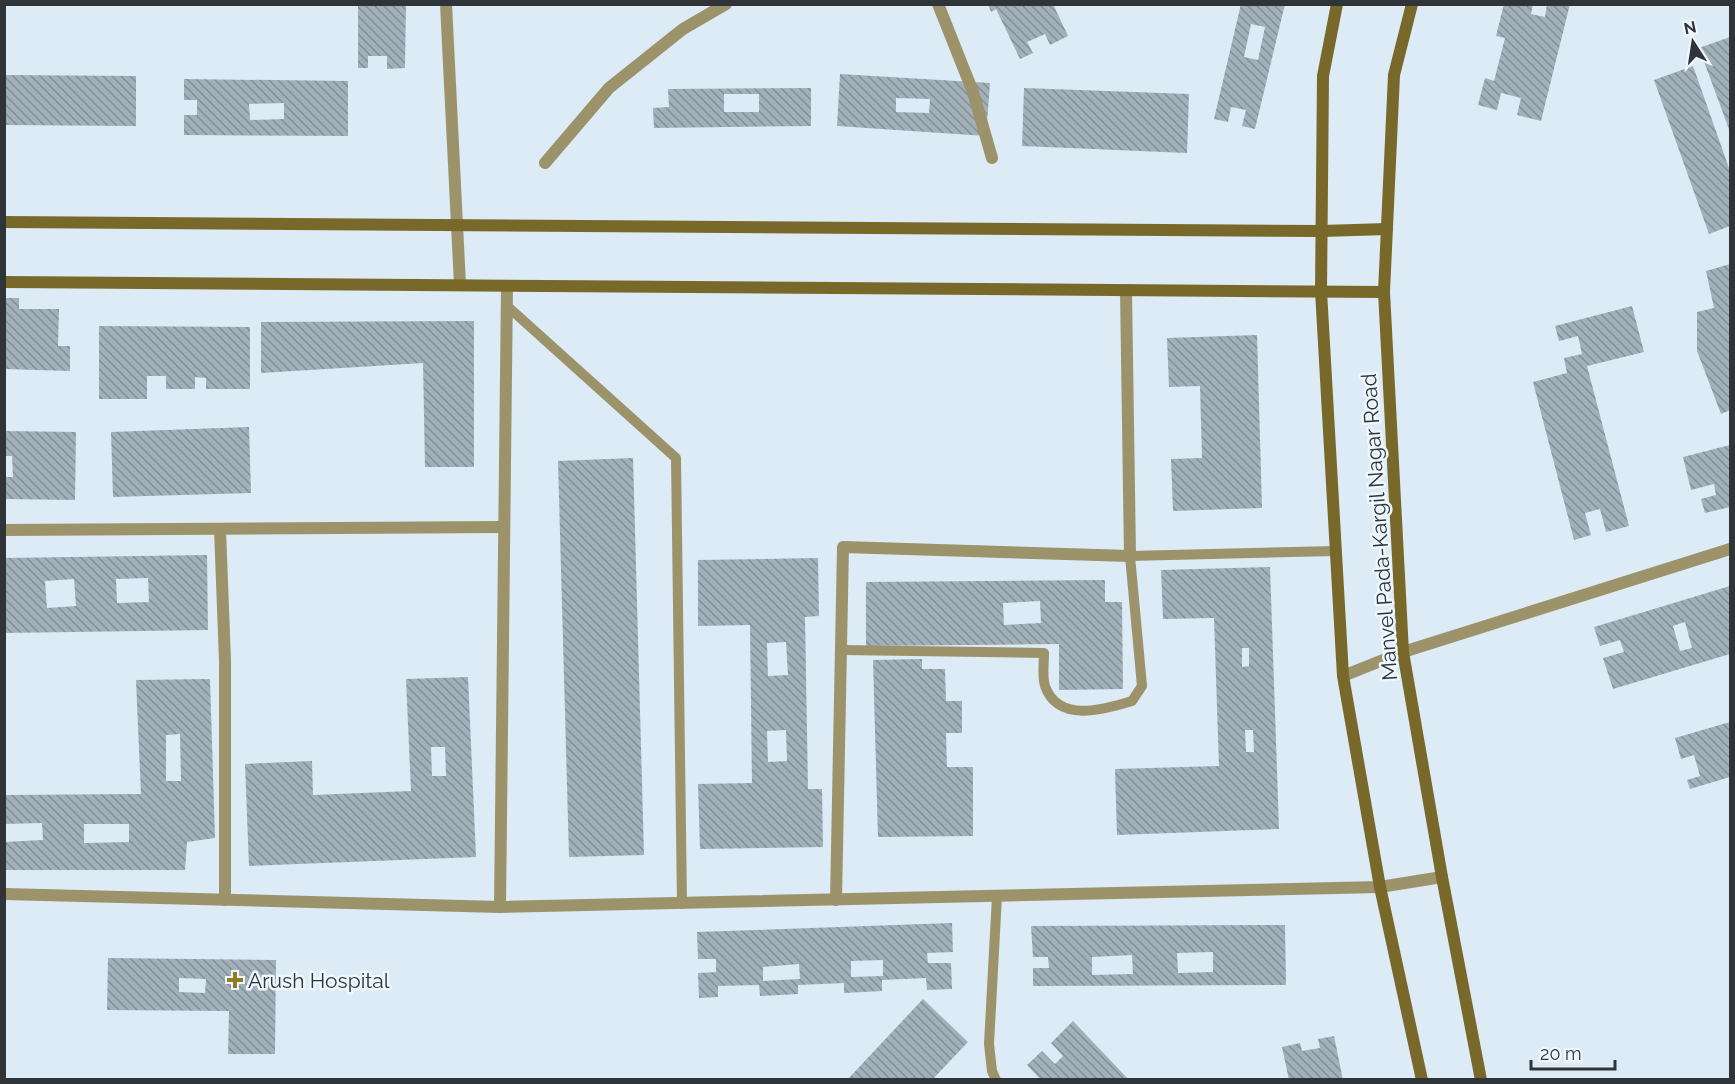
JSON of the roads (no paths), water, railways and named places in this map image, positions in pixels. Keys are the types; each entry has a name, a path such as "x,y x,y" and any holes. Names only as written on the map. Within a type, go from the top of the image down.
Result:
{"street":[{"path":"446,4 460,285"},
{"path":"545,163 609,88 682,28 726,4"},
{"path":"938,4 973,92 992,158"},
{"name":"Manvel Pada-Kargil Nagar Road","path":"1337,4 1323,76 1321,291 1342,675 1380,887 1422,1080"},
{"name":"Manvel Pada-Kargil Nagar Road","path":"1412,4 1394,75 1384,292 1403,652 1442,877 1481,1080"},
{"path":"4,222 1322,231 1387,229"},
{"path":"4,282 1384,292"},
{"path":"500,907 507,286"},
{"path":"836,900 843,547 1130,556 1126,290"},
{"path":"4,530 504,527"},
{"path":"220,529 225,661 225,900"},
{"path":"1342,675 1403,652 1731,549"},
{"path":"4,894 500,907 1380,887 1442,877"}],"lane":[{"path":"507,306 676,458 682,904"},
{"path":"841,650 1044,653 1044,684 1052,700 1070,711 1104,710 1132,701 1142,686 1130,556 1335,551"},
{"path":"996,897 989,1044 992,1071 996,1080"}],"place":[{"name":"Arush Hospital","path":"235,980"}]}
